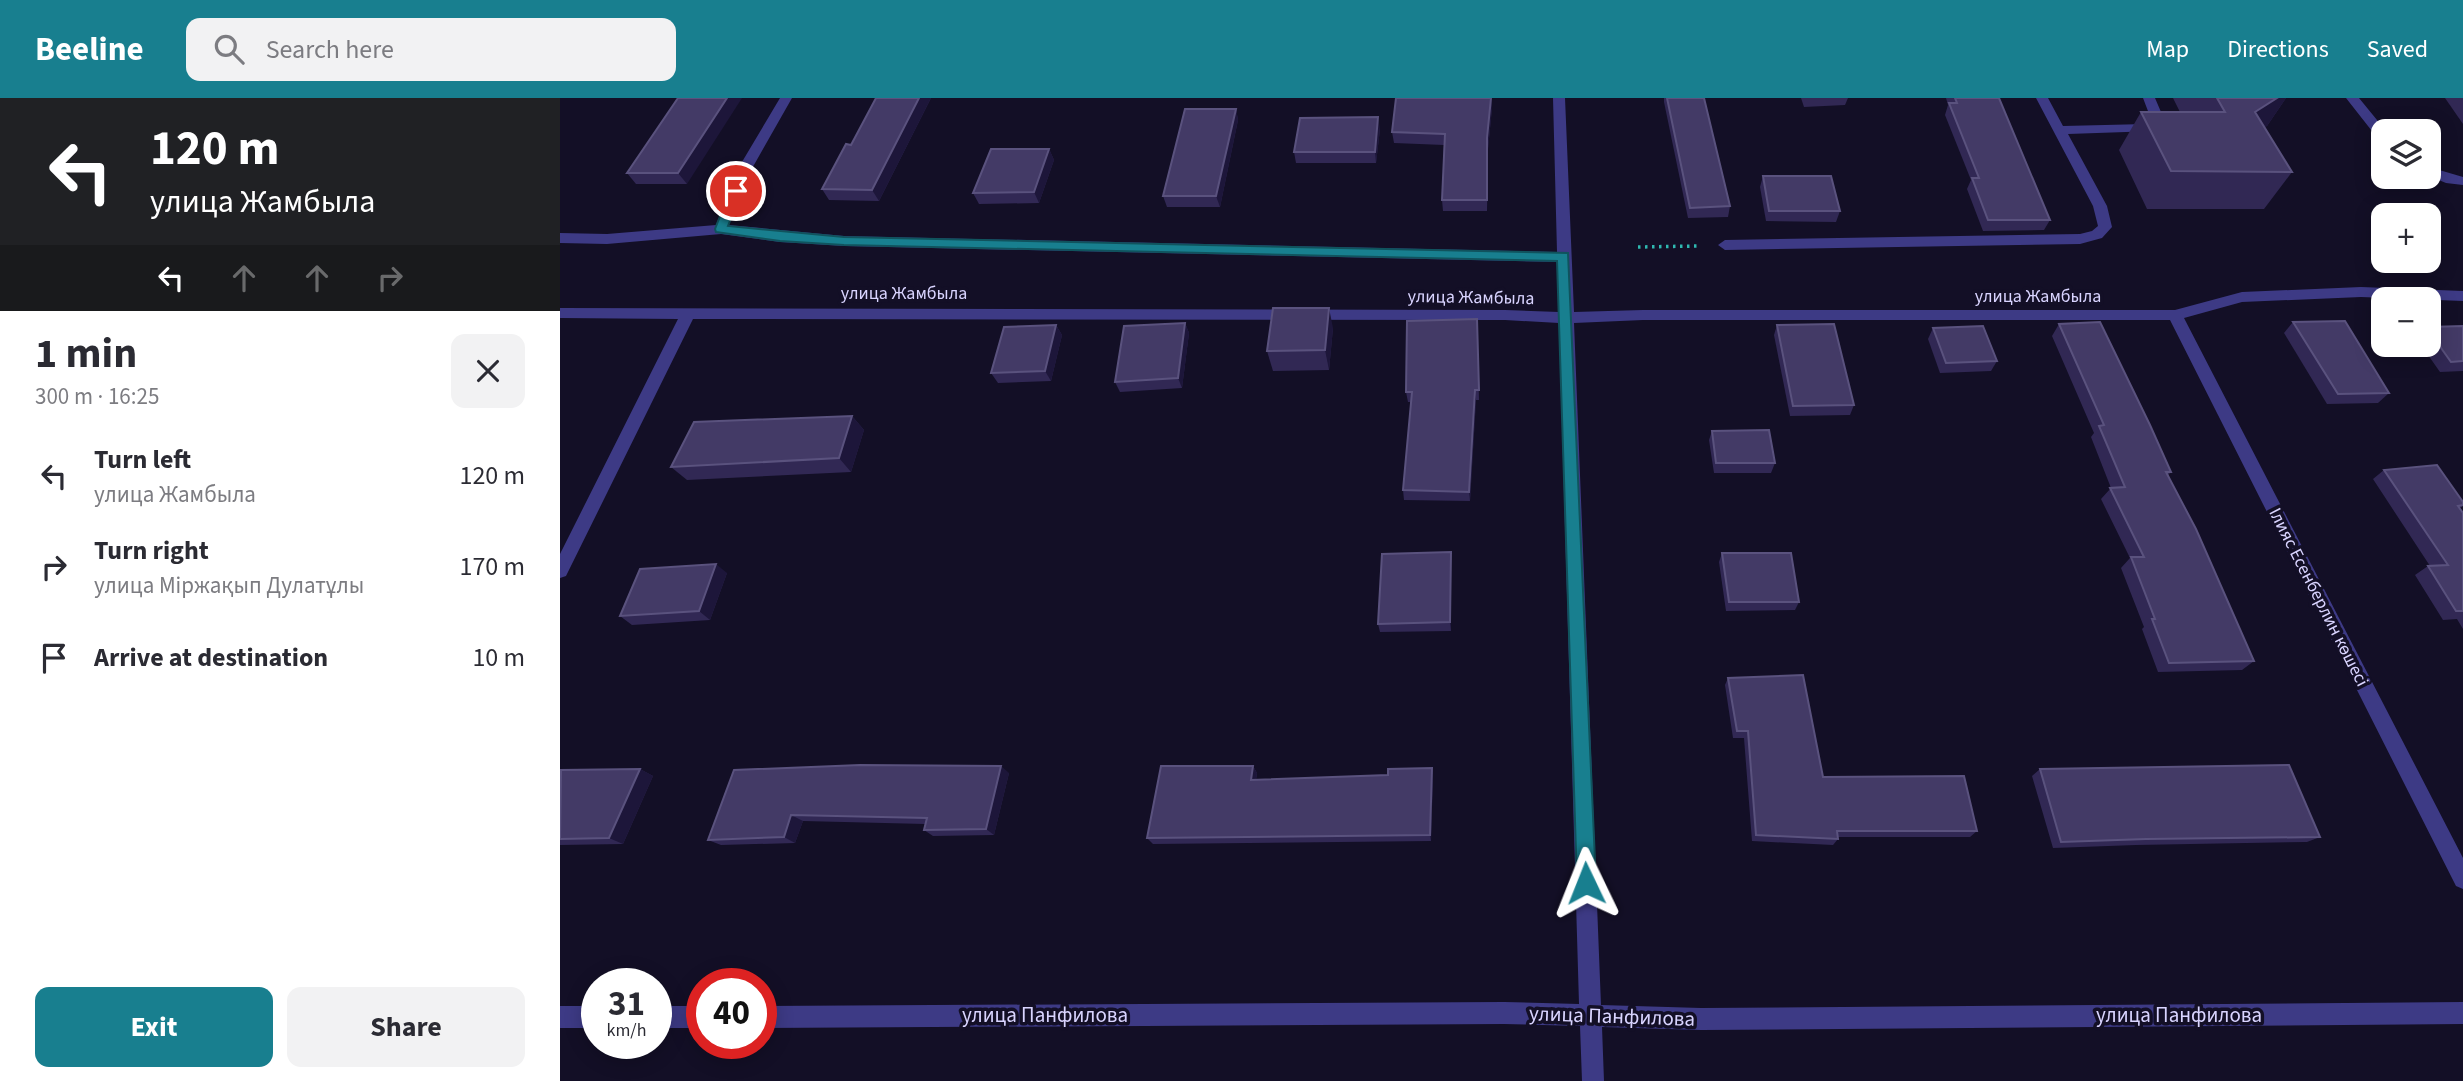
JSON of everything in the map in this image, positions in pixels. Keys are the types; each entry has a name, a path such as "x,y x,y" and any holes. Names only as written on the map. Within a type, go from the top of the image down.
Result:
{"street":[{"path":"721,229 743,172 786,98"},
{"path":"1559,98 1593,1081"},
{"path":"1725,245 2080,239 2097,235 2105,227 2104,217 2042,98"},
{"path":"2060,131 2150,128 2158,119 2149,98"},
{"path":"2352,98 2371,121"},
{"path":"2441,176 2463,181"},
{"path":"560,238 635,237 721,229 780,237 844,241 1563,257"},
{"name":"улица Жамбыла","path":"560,313 1477,315 1566,318 1643,315 2175,315 2242,297 2361,292 2463,296"},
{"path":"560,571 688,313"},
{"name":"Ілияс Есенберлин көшесі","path":"2175,315 2463,879"},
{"name":"улица Панфилова","path":"777,1017 1504,1013 1701,1019 2463,1013"},
{"path":"560,1017 581,1017"}],"path":[{"path":"1638,247 1725,245"}],"building":[{"path":"678,98 727,98 678,173 627,173"},
{"path":"876,98 919,98 872,190 822,189 846,144 851,145"},
{"path":"1396,98 1491,98 1487,138 1487,200 1442,200 1445,134 1392,132"},
{"path":"1667,98 1704,98 1730,206 1690,208"},
{"path":"1955,98 1999,98 2050,220 1988,220 1972,178 1979,178 1949,103 1957,103"},
{"path":"2217,98 2277,98 2255,112 2292,172 2171,171 2141,112 2225,112"},
{"path":"1185,109 1236,109 1216,196 1163,196"},
{"path":"1378,117 1375,152 1294,152 1300,118"},
{"path":"991,149 1049,149 1034,192 973,193"},
{"path":"1763,176 1831,176 1840,211 1769,211"},
{"path":"1273,308 1329,308 1325,350 1267,351"},
{"path":"1477,319 1479,390 1475,390 1469,492 1403,490 1412,392 1406,392 1407,321"},
{"path":"2345,321 2389,393 2338,394 2293,322"},
{"path":"2100,322 2150,425 2171,472 2166,472 2196,529 2254,661 2169,663 2131,557 2144,557 2110,488 2125,487 2099,426 2104,425 2059,324"},
{"path":"1185,323 1178,378 1115,382 1124,326"},
{"path":"1834,324 1854,405 1793,406 1777,325"},
{"path":"1056,325 1045,371 991,373 1004,327"},
{"path":"1983,326 1997,361 1946,363 1933,328"},
{"path":"2463,326 2463,361 2451,362 2441,348 2441,327"},
{"path":"852,416 839,458 671,467 694,422"},
{"path":"1769,430 1775,463 1716,463 1712,431"},
{"path":"2437,465 2463,502 2463,505 2458,506 2463,513 2463,611 2456,611 2428,566 2448,565 2384,470"},
{"path":"1451,552 1450,622 1378,624 1382,554"},
{"path":"1722,553 1791,553 1799,602 1729,602"},
{"path":"716,564 699,611 620,616 640,569"},
{"path":"1803,675 1823,777 1964,776 1977,831 1837,831 1838,839 1756,835 1748,731 1737,731 1728,678"},
{"path":"860,765 1001,766 986,829 924,830 927,818 791,815 784,837 708,840 734,770"},
{"path":"2289,765 2320,837 2061,842 2040,769"},
{"path":"1161,766 1253,766 1251,780 1388,775 1388,769 1432,768 1430,835 1147,838"},
{"path":"640,769 609,838 560,839 561,770"}],"route":[{"path":"736,191 721,229 780,237 844,241 1563,257 1586,883"}]}
